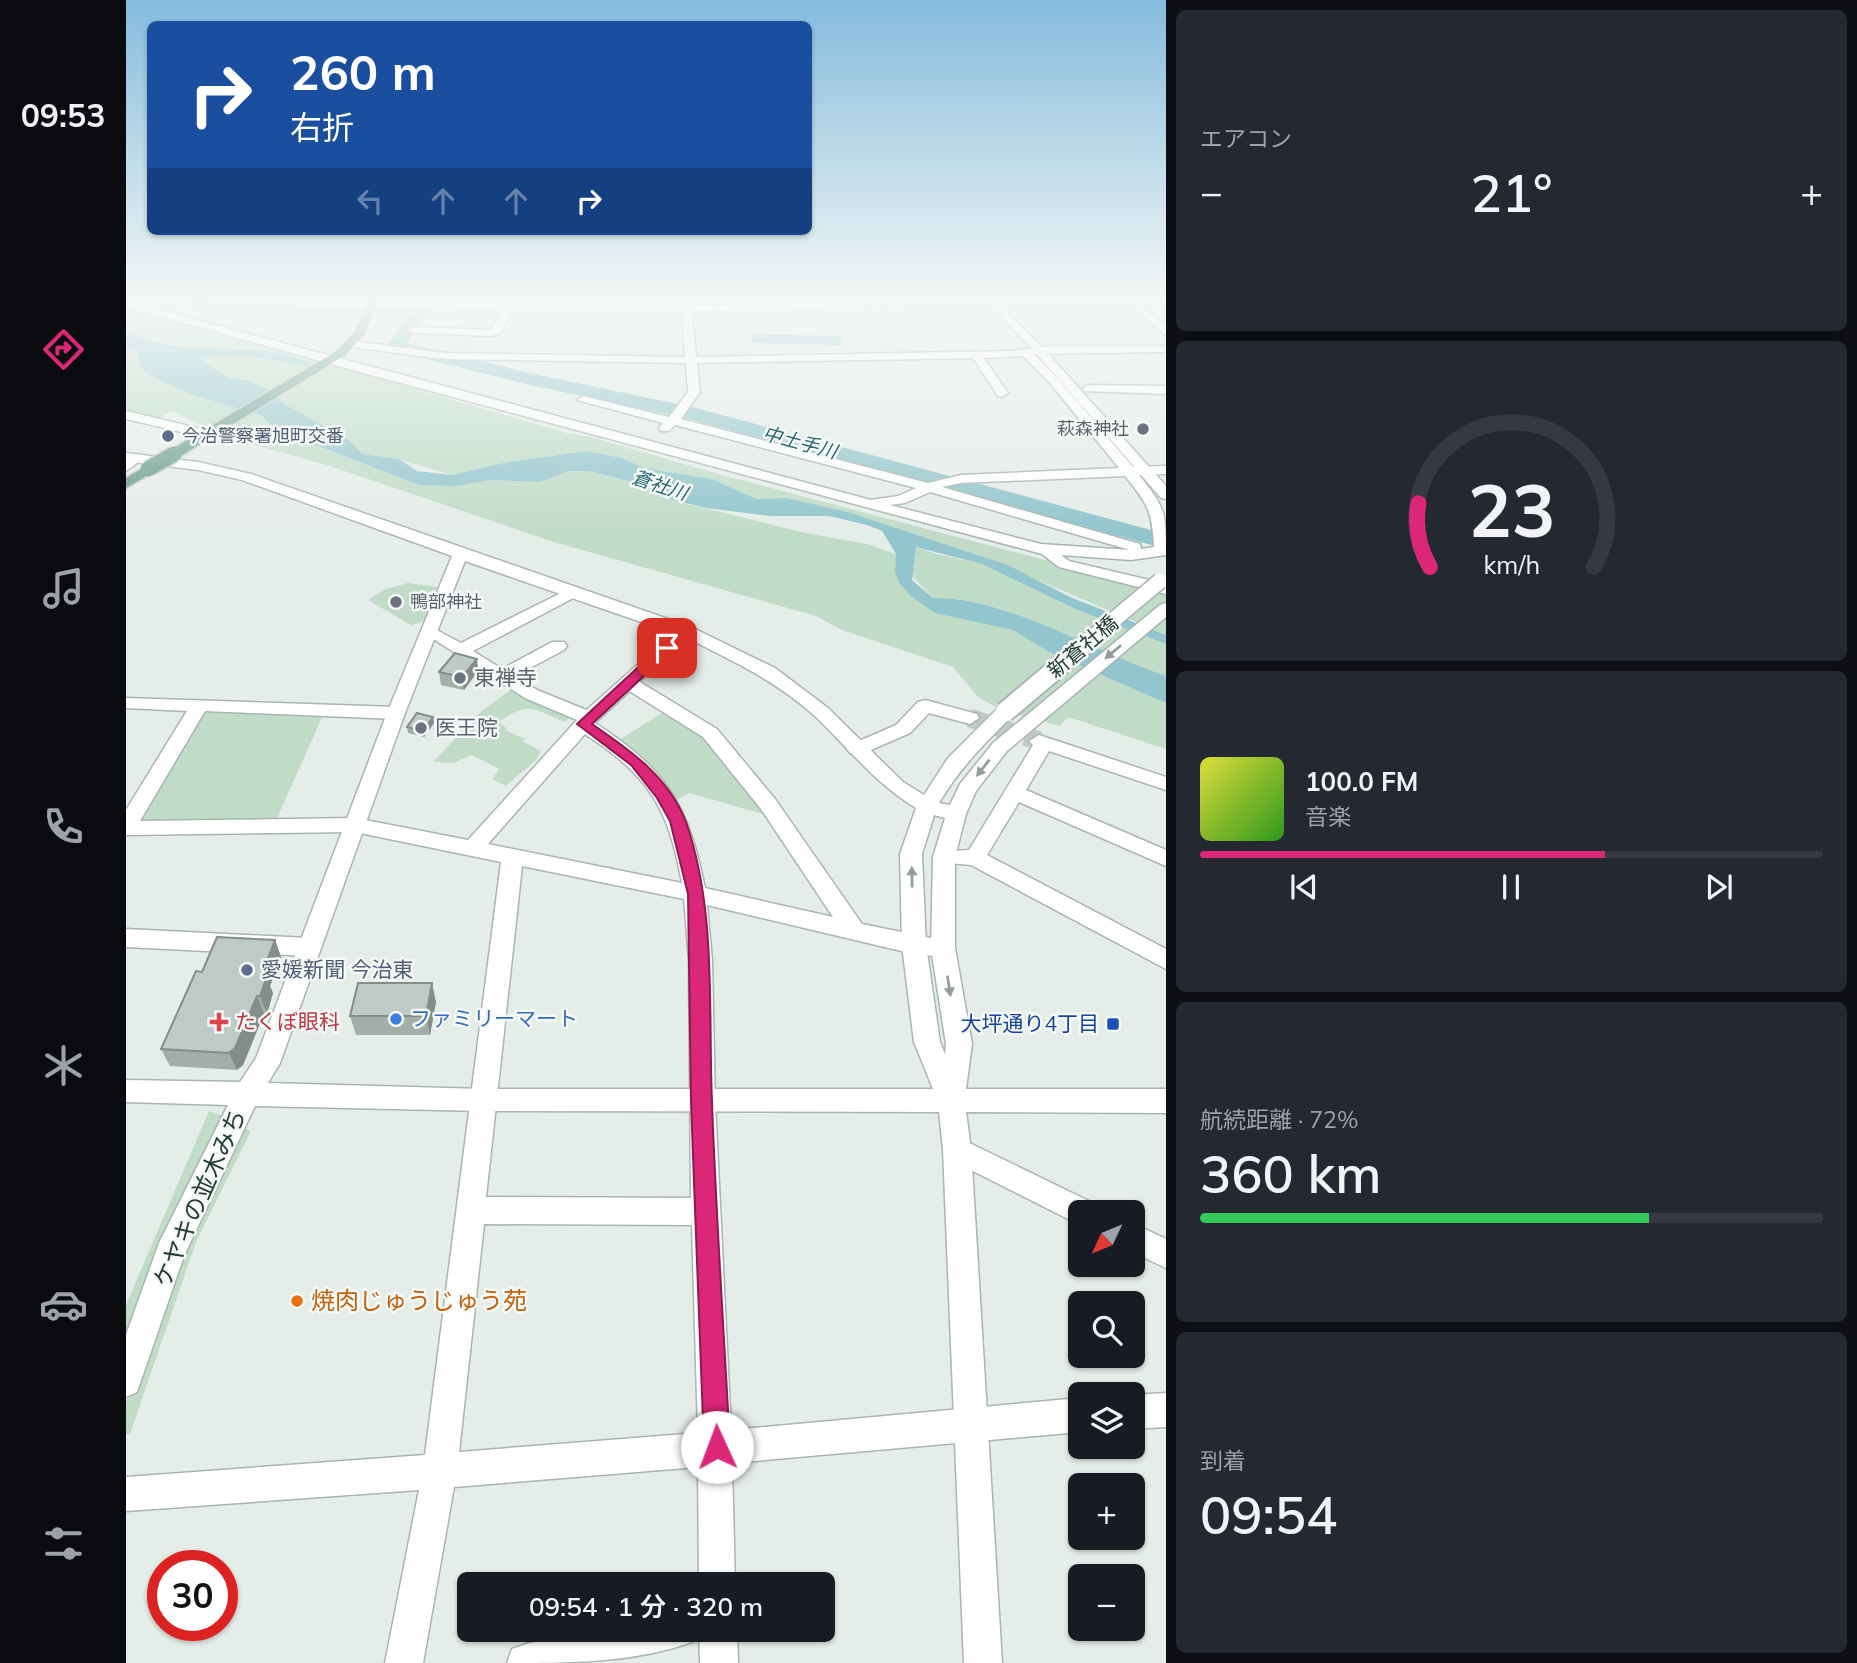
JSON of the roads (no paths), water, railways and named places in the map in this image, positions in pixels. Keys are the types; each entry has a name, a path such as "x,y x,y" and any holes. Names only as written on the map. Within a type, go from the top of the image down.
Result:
{"main road":[{"path":"126,484 134,463 174,454 301,379"}],"street":[{"path":"392,379 1041,549 1131,555 1158,551"},
{"path":"647,446 684,409 694,392 693,379"},
{"path":"993,379 1002,393"},
{"path":"1052,379 1154,469"},
{"path":"1071,379 1154,469 1166,495"},
{"path":"1077,379 1135,439"},
{"path":"1088,389 1166,390"},
{"path":"583,400 927,487 1158,551"},
{"path":"126,415 209,434"},
{"path":"134,463 198,466 246,477 685,631 769,673 821,712 896,787 927,806 956,814"},
{"path":"816,491 834,491 877,501 900,500 927,487 961,479 1154,469"},
{"path":"1154,469 1150,497 1160,517 1162,534 1158,551"},
{"path":"1041,549 1064,564 1164,580"},
{"name":"ケヤキの並木みち","path":"126,1381 170,1253 247,1094 267,1063 396,713 460,554"},
{"name":"新蒼社橋","path":"951,1100 927,1042 914,945 911,854 927,806 956,762 1005,712 1164,580"},
{"path":"461,650 573,592"},
{"name":"新蒼社橋","path":"951,1100 959,1044 943,948 944,857 956,814 967,789 1000,747 1038,735 1166,608"},
{"path":"429,631 531,694 586,721 636,761 664,795 677,821 696,894 717,1447 717,1572"},
{"path":"472,849 586,721 685,631"},
{"path":"502,676 558,646"},
{"path":"629,683 710,733 768,804 854,931"},
{"path":"126,703 396,713"},
{"path":"857,749 903,729 925,706 970,718"},
{"path":"126,827 198,707"},
{"path":"975,858 1013,792 1038,735 1166,784"},
{"path":"1013,792 1166,859"},
{"path":"126,827 355,825 696,894 914,945 943,948"},
{"path":"404,1663 440,1471 512,857"},
{"path":"944,857 975,858 1166,960"},
{"path":"126,938 309,947"},
{"path":"126,1091 482,1100 1166,1101"},
{"path":"951,1100 957,1149 983,1663"},
{"path":"957,1149 1068,1205"},
{"path":"470,1210 707,1212"},
{"path":"1145,1244 1166,1254"},
{"path":"1145,1411 1166,1410"},
{"path":"126,1494 440,1471 717,1447 970,1421 1068,1416"},
{"path":"526,1663 620,1642"},
{"path":"718,1642 719,1663"}],"water":[{"name":"蒼社川","path":"157,379 246,380 266,389 288,406 349,440 362,454 399,459 417,471 452,475 503,463 587,451 622,458 644,468 712,479 757,499 787,498 848,512 1008,565 1070,597 1166,635 1166,644 1075,609 982,564 916,547 912,580 933,598 990,606 1020,616 1166,676 1166,703 1049,652 1013,630 935,613 911,596 900,584 895,572 896,554 882,531 867,525 829,516 771,516 707,508 664,498 648,486 589,471 569,471 540,482 491,480 455,486 419,485 274,428 262,416 188,393"}],"waterway":[{"name":"中土手川","path":"528,379 689,412 1166,542"}],"tunnel":[{"path":"970,718 1039,741"}],"place":[{"name":"萩森神社","path":"1143,429"},
{"name":"今治警察署旭町交番","path":"168,436"},
{"name":"鴨部神社","path":"396,602"},
{"name":"東禅寺","path":"460,678"},
{"name":"医王院","path":"421,728"},
{"name":"愛媛新聞 今治東","path":"247,970"},
{"name":"ファミリーマート","path":"396,1019"},
{"name":"たくぼ眼科","path":"219,1022"},
{"name":"大坪通り4丁目","path":"1113,1024"},
{"name":"焼肉じゅうじゅう苑","path":"297,1301"}]}
